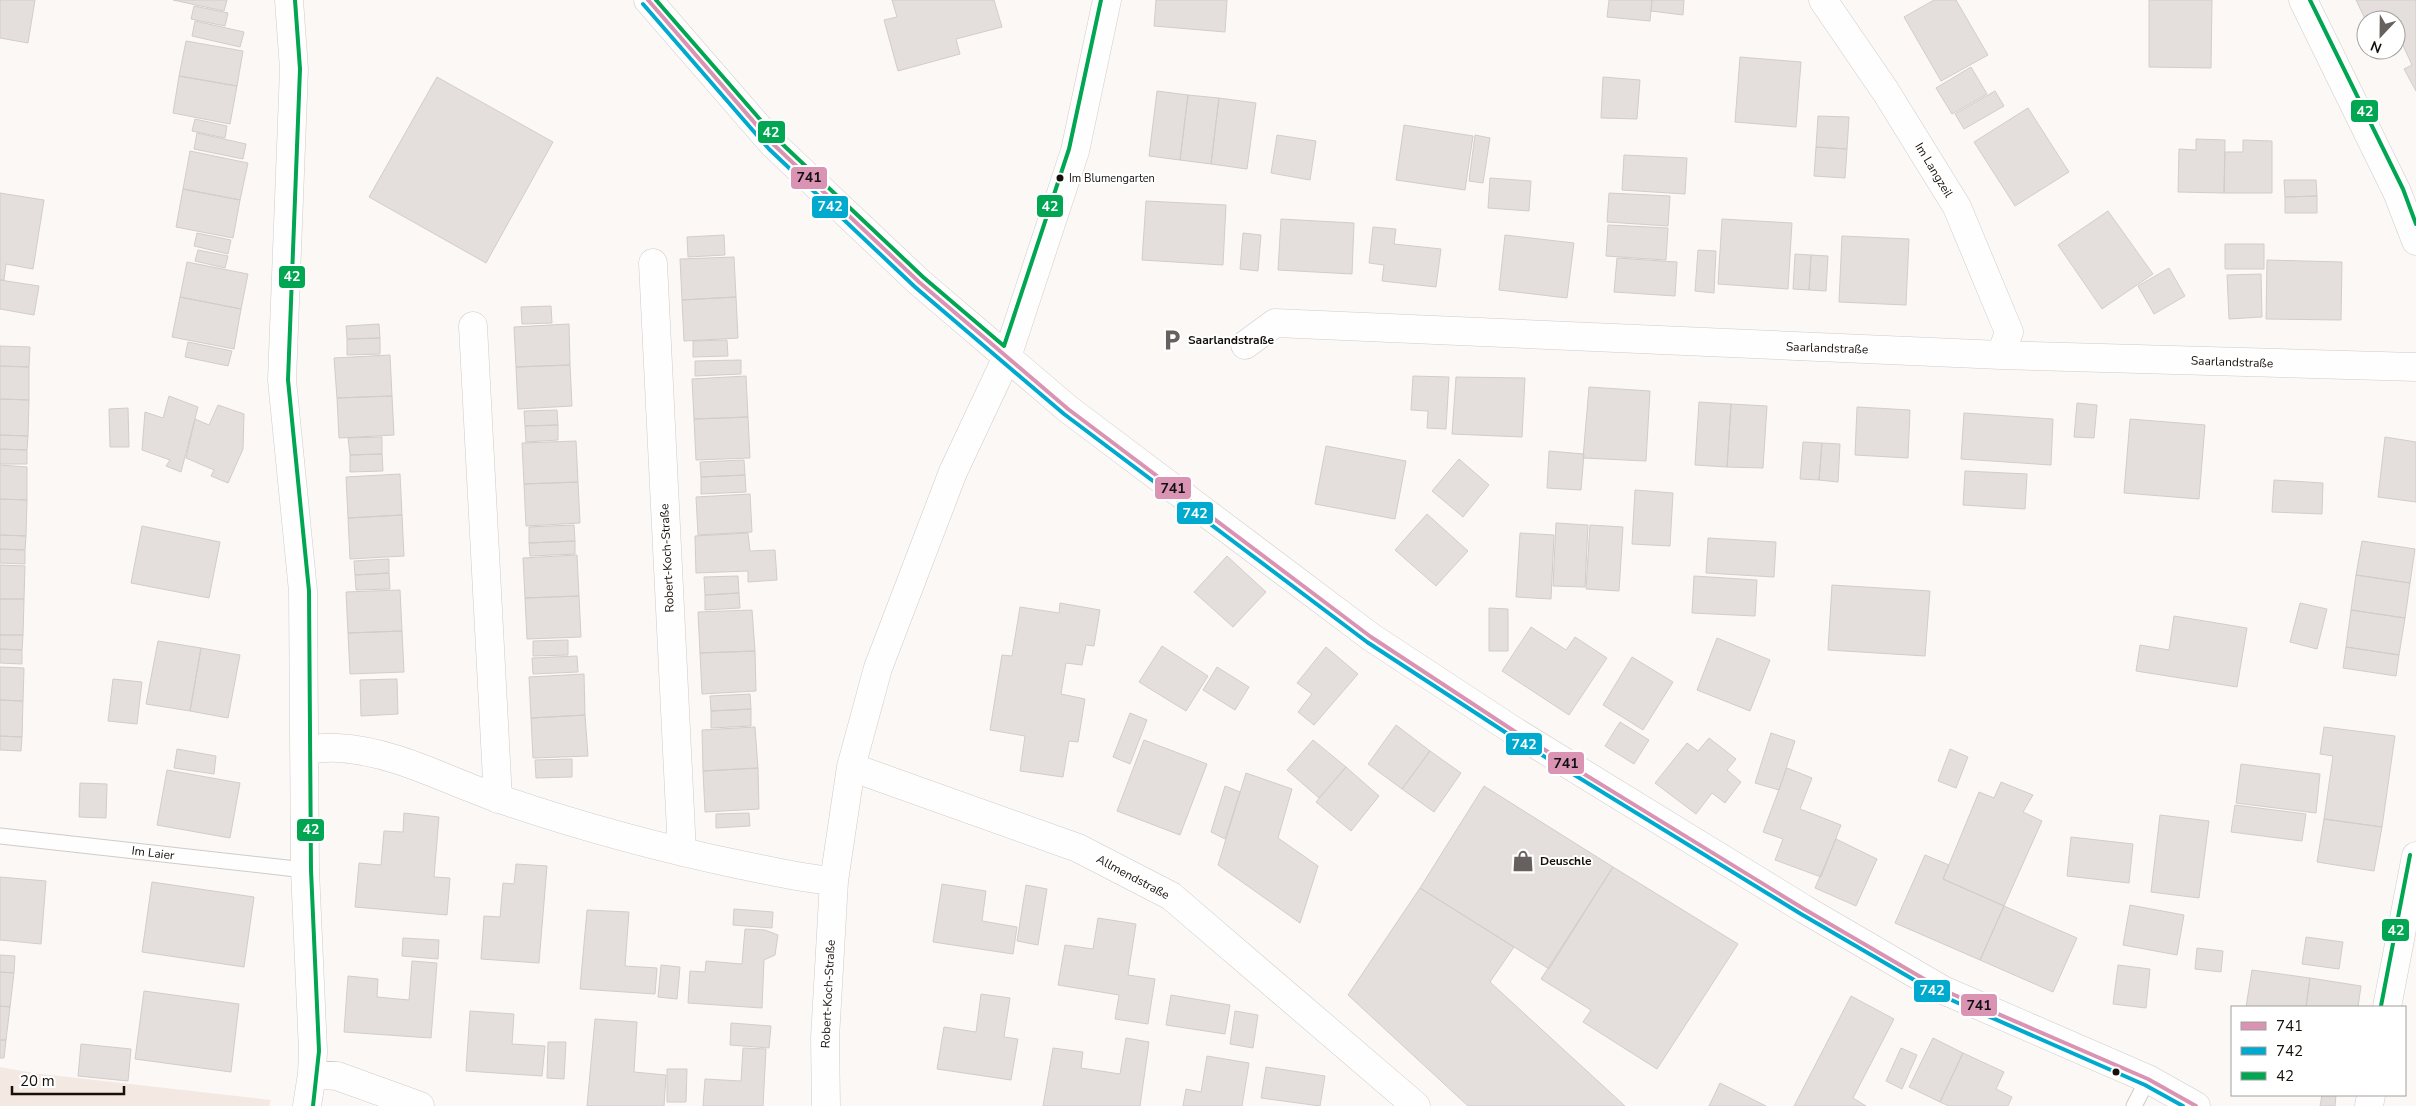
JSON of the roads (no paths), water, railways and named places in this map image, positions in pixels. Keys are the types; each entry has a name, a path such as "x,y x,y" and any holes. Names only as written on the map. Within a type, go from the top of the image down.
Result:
{"street":[{"path":"289,0 294,69 282,380 303,591 305,870 313,1051 312,1074 307,1106"},
{"path":"648,0 773,144 919,282 1068,409 1371,637 1514,731 1795,904 1943,990 2148,1079 2196,1106"},
{"path":"1007,357 1076,151 1107,0"},
{"name":"Im Langzeil","path":"1823,0 1886,92 1956,207 2009,332 2001,355"},
{"path":"2303,0 2396,192 2416,241"},
{"name":"Robert-Koch-Straße","path":"653,263 682,852"},
{"name":"Saarlandstraße","path":"1245,344 1275,323 2001,355 2416,367"},
{"path":"472,326 498,798"},
{"name":"Robert-Koch-Straße","path":"826,1106 825,1038 834,881 851,767 882,659 953,472 1007,357"},
{"path":"304,750 338,748 376,754 577,824 682,852 813,880 834,881"},
{"name":"Allmendstraße","path":"851,767 1078,848 1171,896 1392,1095 1416,1106"},
{"path":"2387,1006 2416,856"},
{"path":"312,1074 337,1076 420,1106"}],"lane":[{"name":"Im Laier","path":"0,836 305,870"},
{"path":"2134,1106 2148,1079"}],"place":[{"name":"Im Blumengarten","path":"1060,178"},
{"name":"Saarlandstraße","path":"1172,340"},
{"name":"Deuschle","path":"1523,861"}]}
